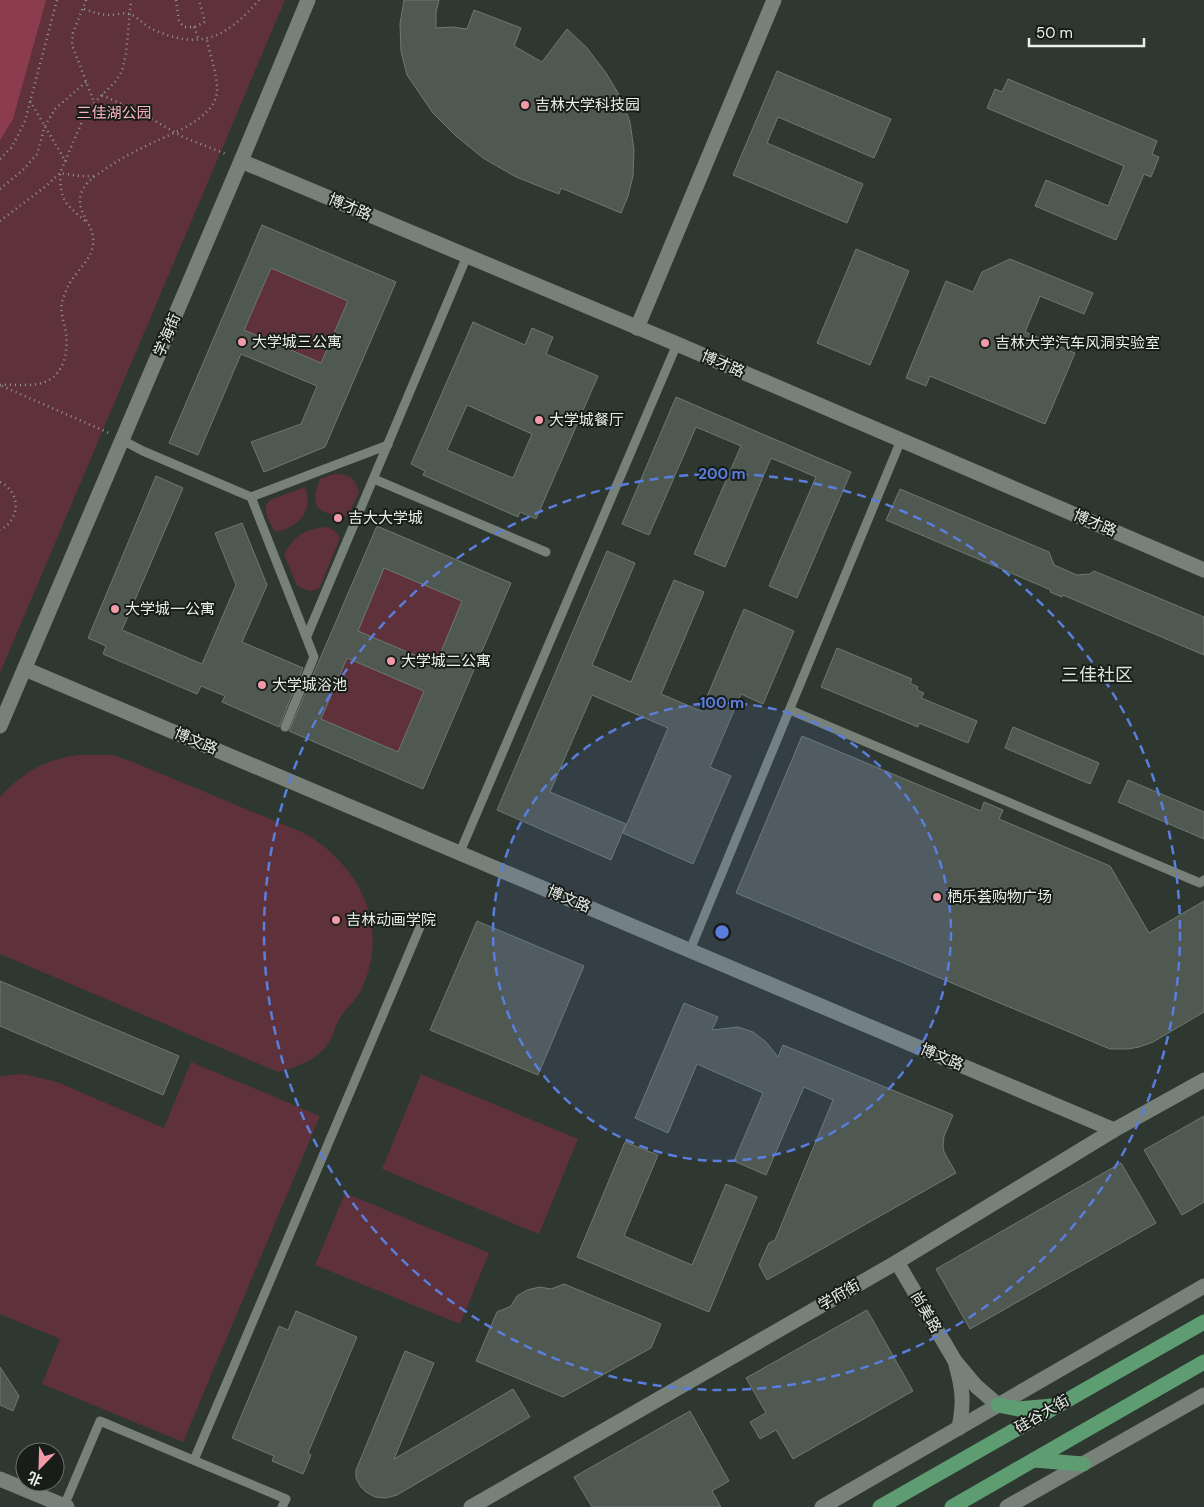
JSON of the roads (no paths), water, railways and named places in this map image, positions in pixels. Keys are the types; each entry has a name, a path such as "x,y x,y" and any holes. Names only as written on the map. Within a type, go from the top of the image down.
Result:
{"main road":[{"name":"硅谷大街","path":"880,1507 1204,1322"},
{"path":"952,1507 1204,1362"},
{"path":"998,1405 1018,1409 1059,1405"},
{"path":"1034,1460 1083,1464"},
{"path":"978,1507 986,1487"}],"street":[{"name":"学海街","path":"0,726 308,0"},
{"path":"637,328 774,0"},
{"name":"博才路","path":"241,161 677,344 1204,570"},
{"name":"博文路","path":"25,669 1114,1130"},
{"name":"学府街","path":"471,1507 897,1262 1114,1130 1204,1080"},
{"name":"尚美路","path":"897,1262 955,1362"},
{"path":"822,1507 844,1501 959,1428 1204,1286"},
{"path":"955,1362 976,1386 998,1405"},
{"path":"955,1362 963,1392 959,1428"},
{"path":"1007,1507 1204,1394"},
{"path":"0,1479 66,1507"}],"lane":[{"path":"307,636 467,256"},
{"path":"460,852 677,344"},
{"path":"122,440 143,452 251,497 388,445"},
{"path":"690,950 902,440"},
{"path":"374,479 546,552"},
{"path":"251,497 314,657 285,728"},
{"path":"790,710 1190,879 1200,883 1204,880"},
{"path":"194,1460 423,920"},
{"path":"66,1507 100,1421 286,1499 282,1507"}],"place":[{"name":"吉林大学科技园","path":"525,105"},
{"name":"大学城三公寓","path":"242,342"},
{"name":"吉林大学汽车风洞实验室","path":"985,343"},
{"name":"大学城餐厅","path":"539,420"},
{"name":"吉大大学城","path":"338,518"},
{"name":"大学城一公寓","path":"115,609"},
{"name":"大学城二公寓","path":"391,661"},
{"name":"大学城浴池","path":"262,685"},
{"name":"栖乐荟购物广场","path":"937,897"},
{"name":"吉林动画学院","path":"336,920"}],"district":[{"name":"三佳社区","path":"1097,675"}],"park label":[{"name":"三佳湖公园","path":"114,113"}]}
